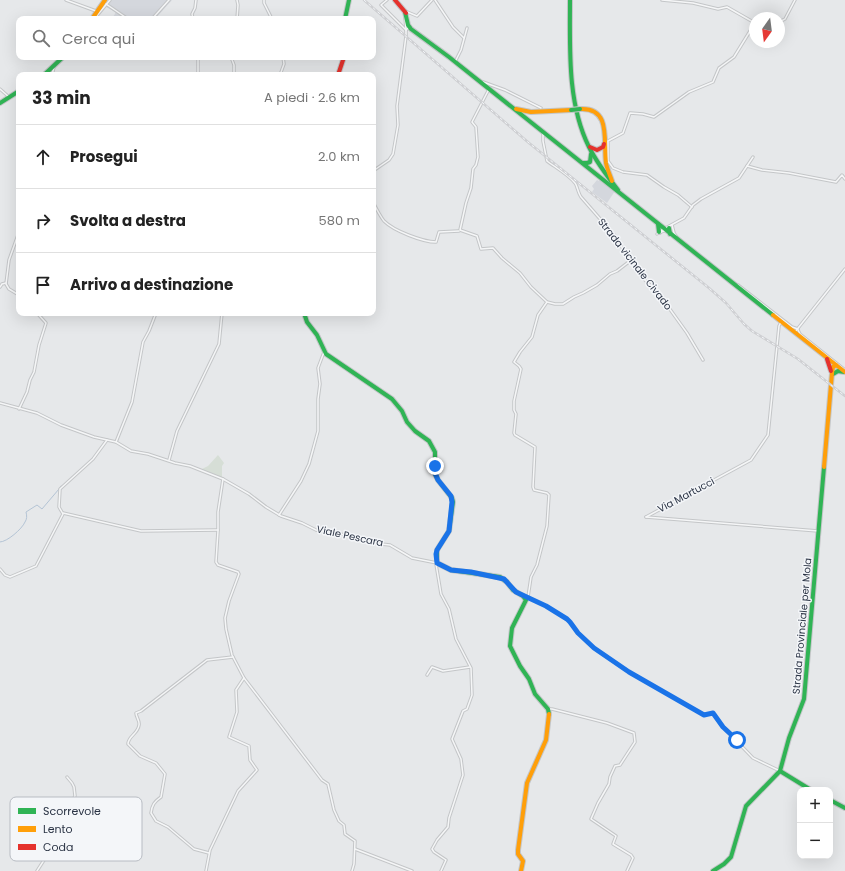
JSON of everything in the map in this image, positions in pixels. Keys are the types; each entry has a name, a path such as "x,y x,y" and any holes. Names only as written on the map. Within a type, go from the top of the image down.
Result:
{"street":[{"path":"66,0 97,11"},
{"path":"94,16 106,1 110,0"},
{"path":"155,16 169,0"},
{"path":"193,16 192,12 195,9 196,0"},
{"path":"237,0 237,16"},
{"path":"264,0 270,16"},
{"path":"346,16 349,0"},
{"path":"387,0 381,5 455,62 781,322 796,331 845,372"},
{"path":"376,169 389,160 393,154 398,125 398,98 408,27 404,12 395,0"},
{"path":"404,12 417,16 432,0"},
{"path":"436,0 453,27 464,38"},
{"path":"570,0 573,96 579,122 592,156 591,160 587,164 582,163"},
{"path":"662,0 693,3 716,8 727,7 749,20"},
{"path":"785,18 795,0"},
{"path":"95,16 106,1"},
{"path":"106,1 124,16"},
{"path":"455,62 461,50 467,28"},
{"path":"588,145 597,150 603,147 606,140 623,133 631,113 654,117 690,92 713,82 718,68 734,57 749,33"},
{"path":"47,72 60,60"},
{"path":"198,60 198,72"},
{"path":"232,60 234,72"},
{"path":"281,72 284,64 283,60"},
{"path":"339,72 343,60"},
{"path":"53,72 54,65"},
{"path":"478,81 505,90 541,110"},
{"path":"0,89 9,97"},
{"path":"460,230 466,202 471,188 473,169 476,165 478,157 476,127 472,122 489,90"},
{"path":"0,103 16,93"},
{"path":"513,108 527,112"},
{"path":"521,115 532,114 541,110"},
{"path":"521,115 527,112 541,110 592,110 600,115 604,124 608,161 613,168 623,172 647,175 664,188 679,196 692,207"},
{"path":"530,122 530,117 532,114"},
{"name":"Strada vicinale Civado","path":"543,133 543,142 547,161 576,183 581,198 615,236 641,276 656,289 687,333 703,360"},
{"path":"606,140 607,168 610,178 617,189"},
{"path":"588,145 601,169 628,200"},
{"path":"665,230 684,218 692,207 701,199 738,178 753,157"},
{"path":"747,166 762,170 785,172 836,182 842,175 845,179"},
{"path":"376,207 384,221 398,230 428,241 436,242 439,232 460,230 477,236 481,249 490,247 494,249 520,273 531,287 547,302 555,304 563,304 596,286 610,274 617,271 630,261"},
{"path":"659,225 671,234"},
{"path":"665,230 676,235 845,372"},
{"path":"16,240 9,260 6,283 9,289 16,293"},
{"path":"796,331 845,269"},
{"path":"0,287 2,284 6,283"},
{"path":"521,871 523,861 517,851 527,784 546,740 549,712 537,697 531,682 520,666 510,646 510,640 512,628 526,602 525,596 531,577 537,565 547,526 549,495 547,493 534,490 533,487 535,447 514,433 516,414 514,410 514,401 521,369 514,362 532,337 539,314 547,302"},
{"path":"19,409 28,392 30,380 34,372 39,345 46,323 40,316"},
{"path":"116,442 132,402 143,342 155,316"},
{"path":"169,461 176,434 218,344 222,316"},
{"path":"304,316 305,319 317,335 324,352 392,399 402,411 406,422 415,431 426,438 434,450 435,474 452,498 449,531 436,554 441,594 449,609 454,625 456,639 470,667 472,698 467,709 463,711 452,739 461,759 463,775 449,818 448,827 437,840 432,849 446,860 441,871"},
{"name":"Via Martucci","path":"781,322 779,326 768,435 751,460 646,516 818,531"},
{"path":"279,515 301,481 309,464 318,431 318,399 320,384 318,368 324,352"},
{"path":"822,353 829,364 832,375"},
{"path":"832,375 833,367 836,365"},
{"path":"832,375 838,371 845,372"},
{"name":"Strada Provinciale per Mola","path":"713,871 722,866 731,857 746,806 775,778 780,771 789,738 800,713 805,695 832,375"},
{"name":"Viale Pescara","path":"0,403 37,413 64,427 116,442 131,451 148,454 177,464 190,466 223,479 249,494 261,504 279,515 320,532 358,537 372,543 390,545 409,557 437,564"},
{"path":"108,440 92,459 60,489 59,507 63,513 141,531 218,530"},
{"path":"223,479 218,512 216,563 238,572 239,574 228,605 225,622 230,650 244,678 322,780 328,784 337,815 340,822 344,825 345,834 355,841 354,864 352,871"},
{"path":"0,569 5,575 10,577 36,566 63,513"},
{"path":"437,564 451,570 500,577 516,592 546,606 567,619 578,633 594,648 629,672 704,715 713,713 723,727 753,758 780,771 806,787"},
{"path":"209,853 194,849 155,819 151,813 154,802 161,798 165,774 156,763 140,756 128,743 129,738 137,730 140,723 136,713 141,711 208,660 233,657"},
{"path":"427,675 432,667 443,671 470,667"},
{"path":"206,871 209,853 238,791 257,770 250,760 249,746 229,737 237,712 236,690 244,678"},
{"path":"548,710 551,708 590,718 634,733 635,742 620,765 615,766 610,777 610,784 598,803 591,819 615,835 616,838 613,844 632,857 627,871"},
{"path":"67,777 74,786 74,797"},
{"path":"833,802 845,808"},
{"path":"355,849 412,871"},
{"path":"37,871 43,861"}],"shaded area":[{"path":"108,0 172,0 158,16 114,16 116,12 106,7 104,4"},
{"path":"601,179 615,191 607,203 592,192 594,189 592,186 597,180 599,181"},
{"path":"218,455 224,463 222,466 222,477 200,470 208,466"}],"waterway":[{"path":"0,542 10,538 21,528 26,520 26,512 37,505 42,509 59,489"}],"railway":[{"path":"364,0 529,143 709,288 726,303 752,331 798,359 845,396"}],"traffic: fast":[{"path":"346,16 349,0"},
{"path":"570,0 571,75 577,112 582,130 592,153 618,190"},
{"path":"405,12 408,25 411,29 449,57 773,315"},
{"path":"47,72 60,60"},
{"path":"0,103 16,93"},
{"path":"571,110 580,109"},
{"path":"583,163 590,162 591,154"},
{"path":"658,224 659,232"},
{"path":"669,228 670,234"},
{"path":"305,316 307,322 317,335 326,354 392,399 402,411 407,422 415,431 429,441 435,452 435,474 452,498 453,502 449,531 437,550 437,563 451,570 500,577 526,600 512,628 510,646 520,666 529,679 535,694 548,709 549,714"},
{"path":"833,374 838,371 844,372"},
{"path":"713,871 724,864 731,857 746,806 780,771 789,738 804,699 824,467"},
{"path":"780,771 806,787"},
{"path":"833,802 845,808"}],"traffic: slow":[{"path":"94,16 105,0"},
{"path":"516,109 531,112 571,110"},
{"path":"580,109 590,110 597,114 601,120 604,127 606,163 612,181"},
{"path":"773,315 845,372"},
{"path":"824,467 832,373 833,367 836,365"},
{"path":"521,871 523,861 518,854 518,850 527,783 546,740 549,714"}],"traffic: jam":[{"path":"395,0 406,13"},
{"path":"339,72 343,60"},
{"path":"590,147 597,150 603,147 604,144"},
{"path":"827,359 831,371"}],"route":[{"path":"435,466 435,473 438,480 452,498 450,527 437,550 437,563 451,570 475,572 504,579 516,592 546,606 567,619 578,633 594,648 629,672 704,715 712,713 715,714 723,727 737,740"}]}
